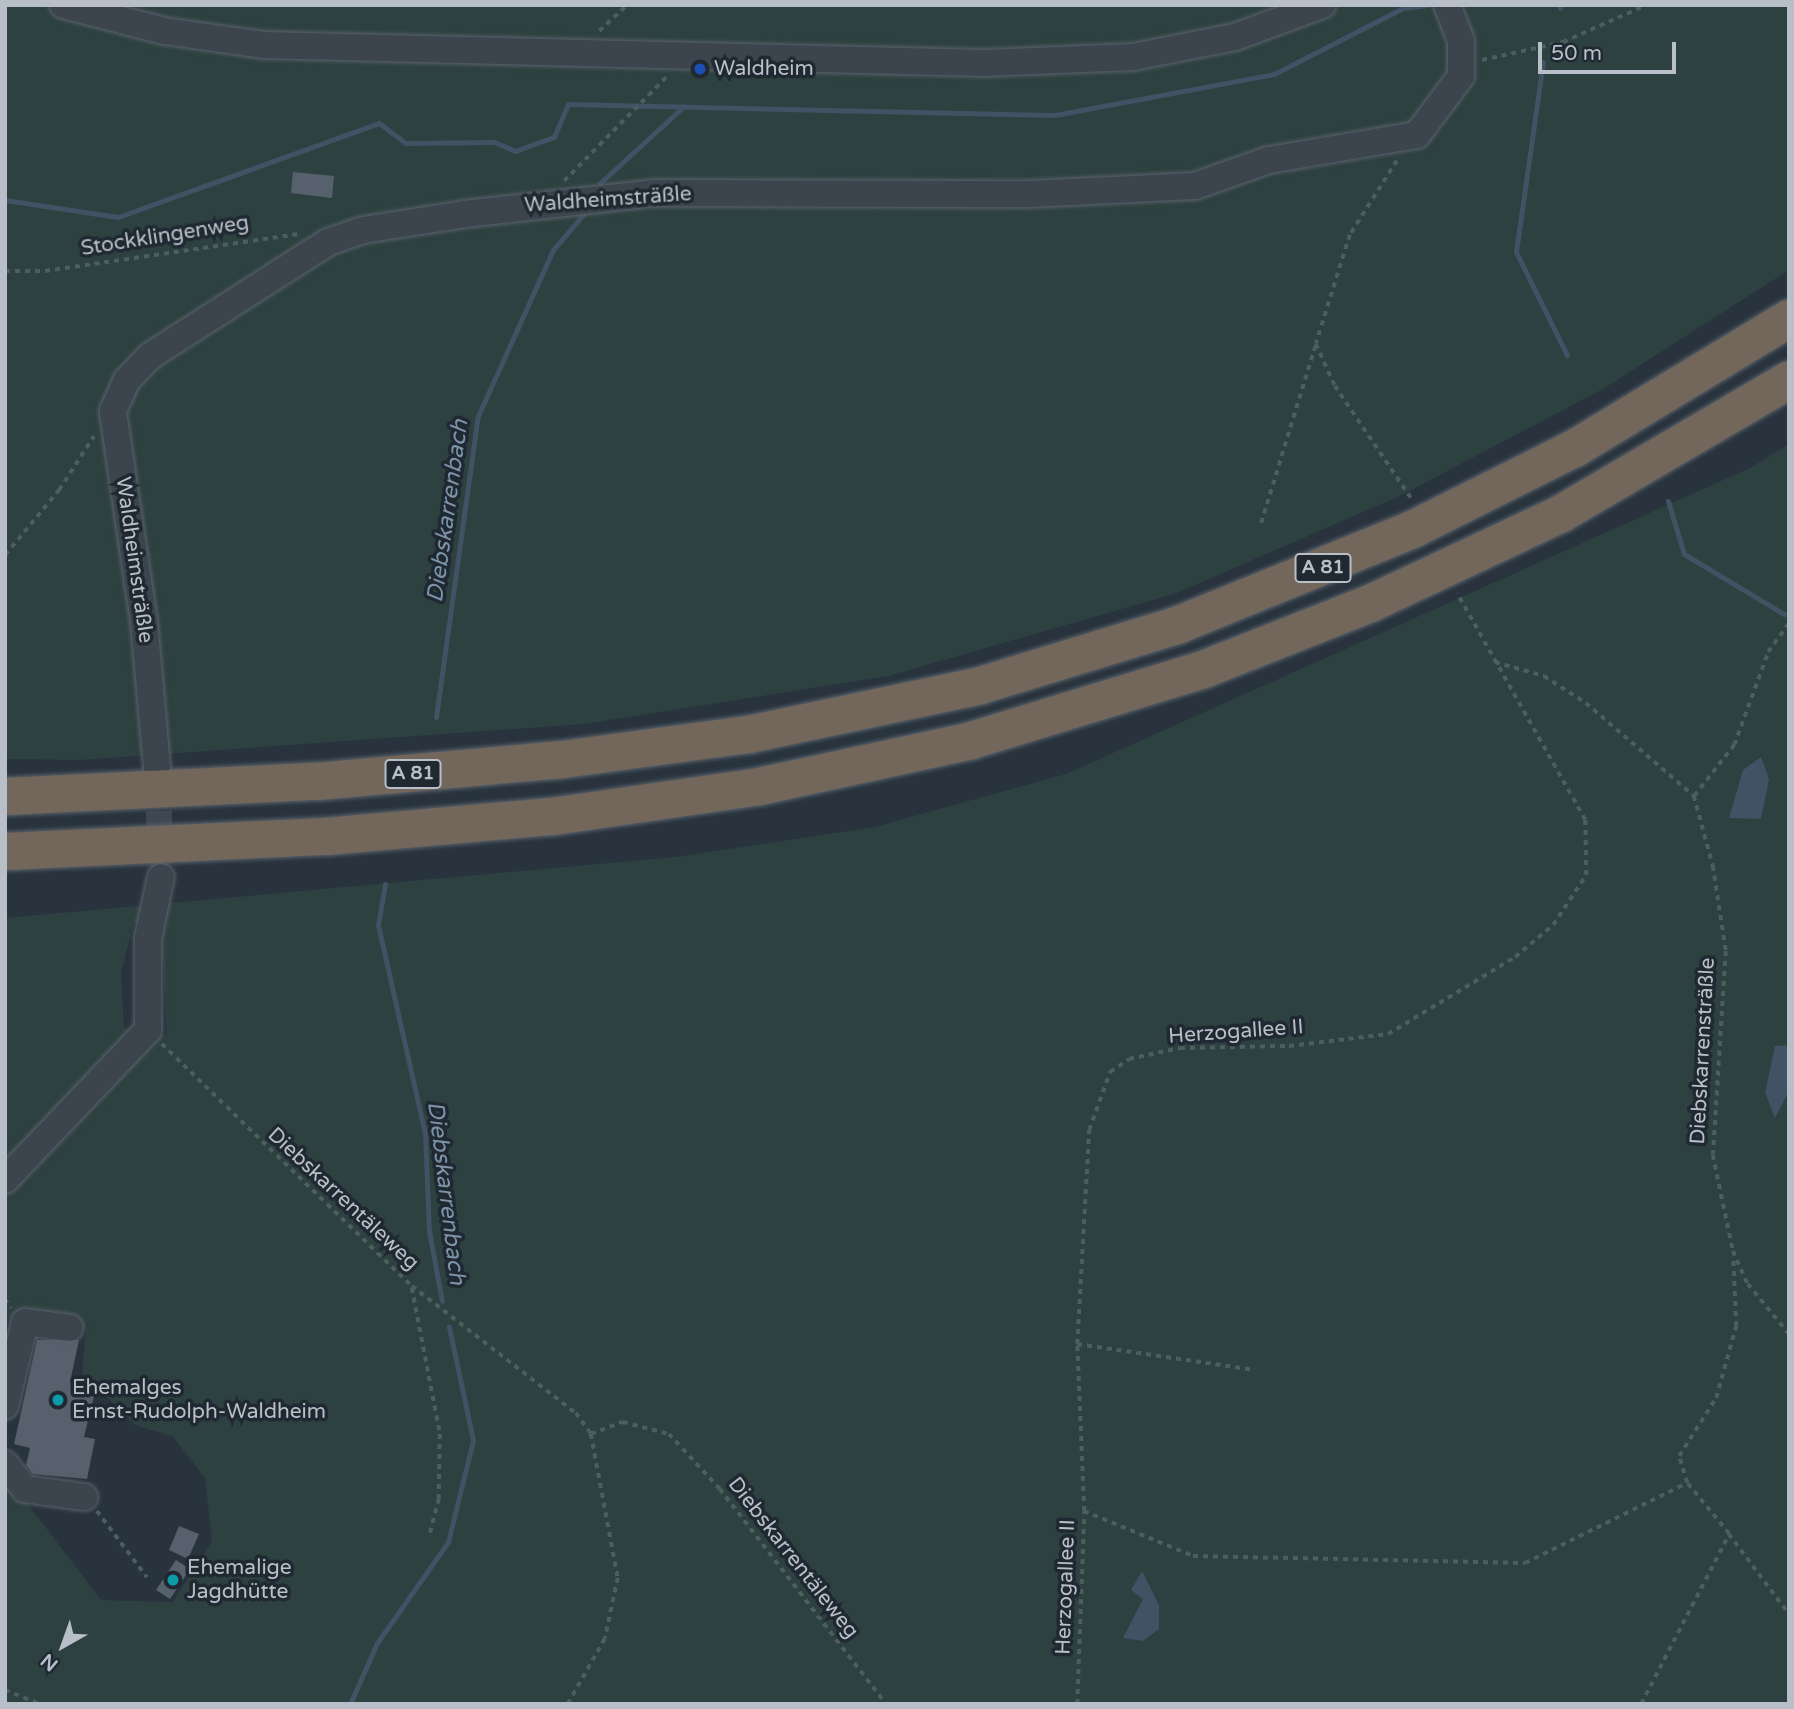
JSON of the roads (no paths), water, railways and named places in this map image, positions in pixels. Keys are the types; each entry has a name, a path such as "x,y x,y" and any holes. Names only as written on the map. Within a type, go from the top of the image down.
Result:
{"highway":[{"name":"A 81","path":"5,796 316,781 562,759 748,734 980,685 1179,624 1414,528 1574,448 1789,318"},
{"name":"A 81","path":"5,851 313,837 552,816 784,781 971,740 1203,669 1385,597 1585,500 1789,379"}],"street":[{"path":"63,5 164,31 263,45 581,55 1061,63 1235,37 1322,5"},
{"name":"Waldheimsträßle","path":"157,767 138,571 113,411 127,380 150,356 328,242 363,230 540,204 656,193 1167,189 1305,152 1400,141 1425,128 1463,65 1447,5"},
{"path":"5,1181 148,1030 148,938 161,877"},
{"path":"5,1406 25,1322 69,1328"},
{"path":"5,1464 25,1489 84,1497"}],"water":[{"path":"1761,757 1769,779 1761,819 1729,818 1743,770"},
{"path":"1789,1045 1789,1091 1775,1118 1765,1093 1775,1046"},
{"path":"1142,1571 1159,1605 1159,1629 1143,1641 1123,1638 1143,1599 1131,1590"}],"waterway":[{"path":"5,200 118,217 379,123 406,143 494,142 515,151 554,137 568,104 1055,115 1274,74 1403,8 1428,5"},
{"path":"1543,62 1516,252 1567,355"},
{"path":"600,183 683,107"},
{"name":"Diebskarrenbach","path":"436,717 478,416 553,250 586,211"},
{"path":"1668,501 1684,554 1784,614"},
{"name":"Diebskarrenbach","path":"385,884 378,925 425,1133 429,1231 442,1301"},
{"path":"350,1704 377,1643 448,1542 473,1440 449,1327"}],"tunnel":[{"path":"157,772 161,859"}],"place":[{"name":"Waldheim","path":"700,69"},
{"name":"Ehemalges Ernst-Rudolph-Waldheim","path":"58,1400"},
{"name":"Ehemalige Jagdhütte","path":"173,1580"}]}
